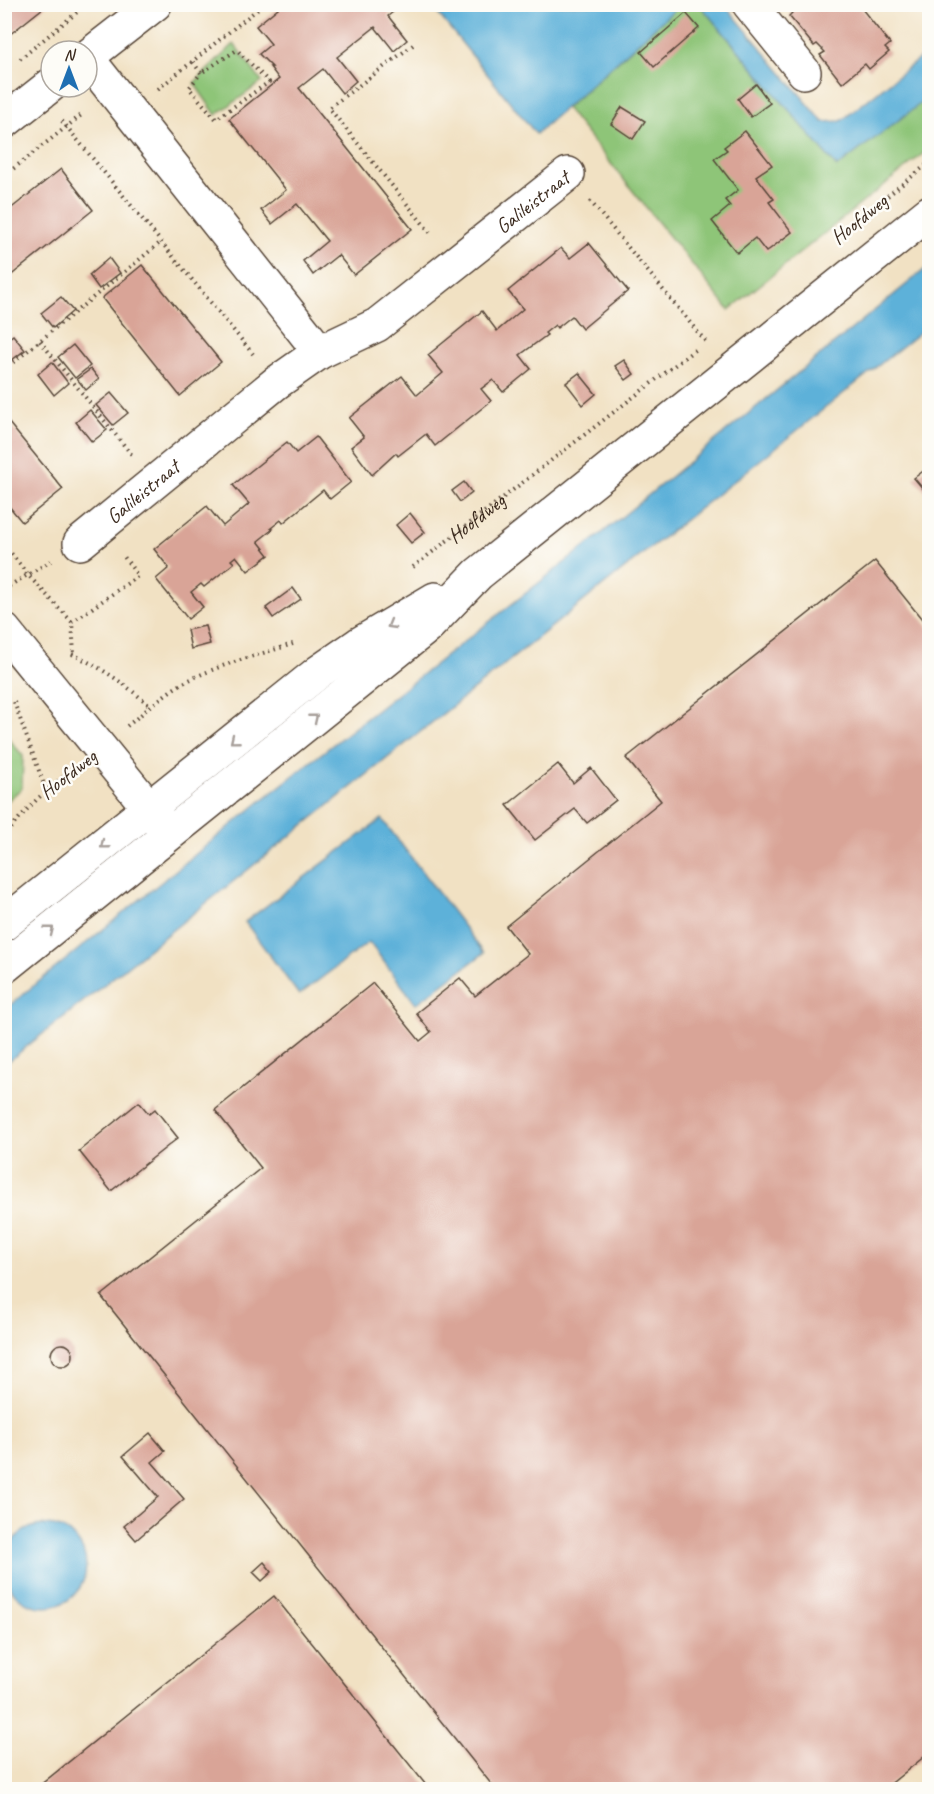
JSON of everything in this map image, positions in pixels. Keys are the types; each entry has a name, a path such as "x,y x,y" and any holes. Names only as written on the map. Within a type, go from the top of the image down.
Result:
{"main road":[{"path":"99,48 155,4"},
{"path":"749,4 804,72"},
{"path":"99,73 320,352"},
{"path":"4,122 39,94"},
{"name":"Galileistraat","path":"91,534 276,383 320,352 377,325 568,174"},
{"name":"Hoofdweg","path":"4,967 426,628 478,574 930,212"},
{"name":"Hoofdweg","path":"4,924 340,657 478,574"},
{"path":"4,630 170,834"}],"path":[{"path":"14,65 87,4"},
{"path":"413,45 329,108 454,262"},
{"path":"237,50 268,82 216,119 189,88 201,72 237,50"},
{"path":"194,62 201,72"},
{"path":"53,99 161,242 276,383"},
{"name":"Hoofdweg","path":"827,244 930,162"},
{"name":"Galileistraat","path":"568,174 706,342"},
{"path":"4,370 161,242"},
{"path":"40,341 154,482"},
{"name":"Hoofdweg","path":"407,572 706,342"},
{"path":"4,589 91,534 138,576 72,622"},
{"path":"4,544 28,575 72,622 74,654"},
{"name":"Hoofdweg","path":"4,838 21,814 46,790 101,749 150,706 185,682 218,668 294,644"}],"green space":[{"path":"680,5 700,5 837,167 929,97 929,149 729,310 566,108"},
{"path":"234,44 262,82 216,115 194,83"},
{"path":"5,734 23,756 22,788 5,803"}],"water":[{"path":"431,5 680,5 536,134"},
{"path":"700,5 725,5 823,122 841,121 929,51 929,97 837,167"},
{"path":"929,266 929,325 5,1064 5,1009 266,797 596,538"},
{"path":"382,819 484,953 416,1004 369,942 299,995 245,922"},
{"path":"45,1525 61,1528 74,1537 83,1550 86,1566 83,1582 74,1595 61,1604 45,1607 29,1604 16,1595 7,1582 4,1566 7,1550 16,1537 29,1528"}],"building":[{"path":"4,4 48,4 4,39"},
{"path":"283,4 403,4 388,16 407,40 394,51 375,27 337,57 356,81 342,93 323,69 299,88 412,229 354,275 338,255 313,275 303,261 327,241 297,204 272,224 261,210 286,190 229,119 279,79 270,67 272,67 259,54 271,44 256,26"},
{"path":"786,4 858,4 890,44 885,48 889,52 869,69 865,64 842,83 820,55 825,52 817,44 814,46 789,16 792,13"},
{"path":"686,13 699,28 654,67 641,52"},
{"path":"756,84 770,103 751,117 738,99"},
{"path":"622,107 645,121 633,139 611,124"},
{"path":"745,131 772,165 756,176 774,199 769,202 792,232 766,252 755,238 737,253 712,221 730,206 725,200 738,190 714,159 727,150 724,147"},
{"path":"61,169 93,210 4,281 4,214"},
{"path":"589,243 628,291 582,329 572,316 557,328 555,325 545,333 547,335 520,355 531,369 503,392 493,380 481,389 491,401 435,446 426,434 398,456 396,453 372,475 351,447 364,437 349,418 402,376 417,395 443,373 428,355 482,311 497,331 523,309 508,291 561,248 570,258"},
{"path":"109,258 120,273 99,289 89,275"},
{"path":"142,265 221,362 180,396 102,298"},
{"path":"61,297 73,311 53,328 41,313"},
{"path":"13,335 25,350 4,366 4,342"},
{"path":"73,345 90,366 75,378 58,357"},
{"path":"624,360 634,374 626,380 615,366"},
{"path":"52,362 68,383 54,395 38,374"},
{"path":"91,369 99,379 86,390 77,379"},
{"path":"579,373 596,394 583,405 566,383"},
{"path":"111,393 128,413 113,425 96,405"},
{"path":"90,410 107,430 92,442 76,422"},
{"path":"4,417 63,489 22,522 4,500"},
{"path":"316,437 351,482 330,499 323,490 283,523 281,520 271,528 273,529 258,541 269,555 248,571 236,556 231,560 234,563 204,587 201,584 191,592 203,607 188,619 156,579 169,568 154,549 207,506 223,526 249,504 233,485 287,442 296,453"},
{"path":"930,466 930,497 914,478"},
{"path":"464,482 472,493 460,502 452,491"},
{"path":"410,513 425,532 411,543 396,525"},
{"path":"875,561 930,629 930,1752 883,1790 496,1790 101,1296 261,1168 215,1110 373,983 420,1041 431,1032 416,1013 460,978 475,996 528,954 506,926 661,801 626,758"},
{"path":"293,588 301,599 273,618 266,608"},
{"path":"205,626 210,644 191,649 187,630"},
{"path":"558,764 573,783 591,768 616,800 587,823 575,809 535,840 507,805"},
{"path":"139,1102 149,1114 155,1109 178,1138 111,1191 79,1151"},
{"path":"62,1344 70,1347 73,1355 70,1363 62,1366 54,1363 51,1355 54,1347"},
{"path":"150,1433 165,1451 152,1462 184,1499 136,1540 124,1526 158,1497 123,1456"},
{"path":"264,1562 272,1572 262,1581 253,1572"},
{"path":"274,1596 430,1790 34,1790"}]}
